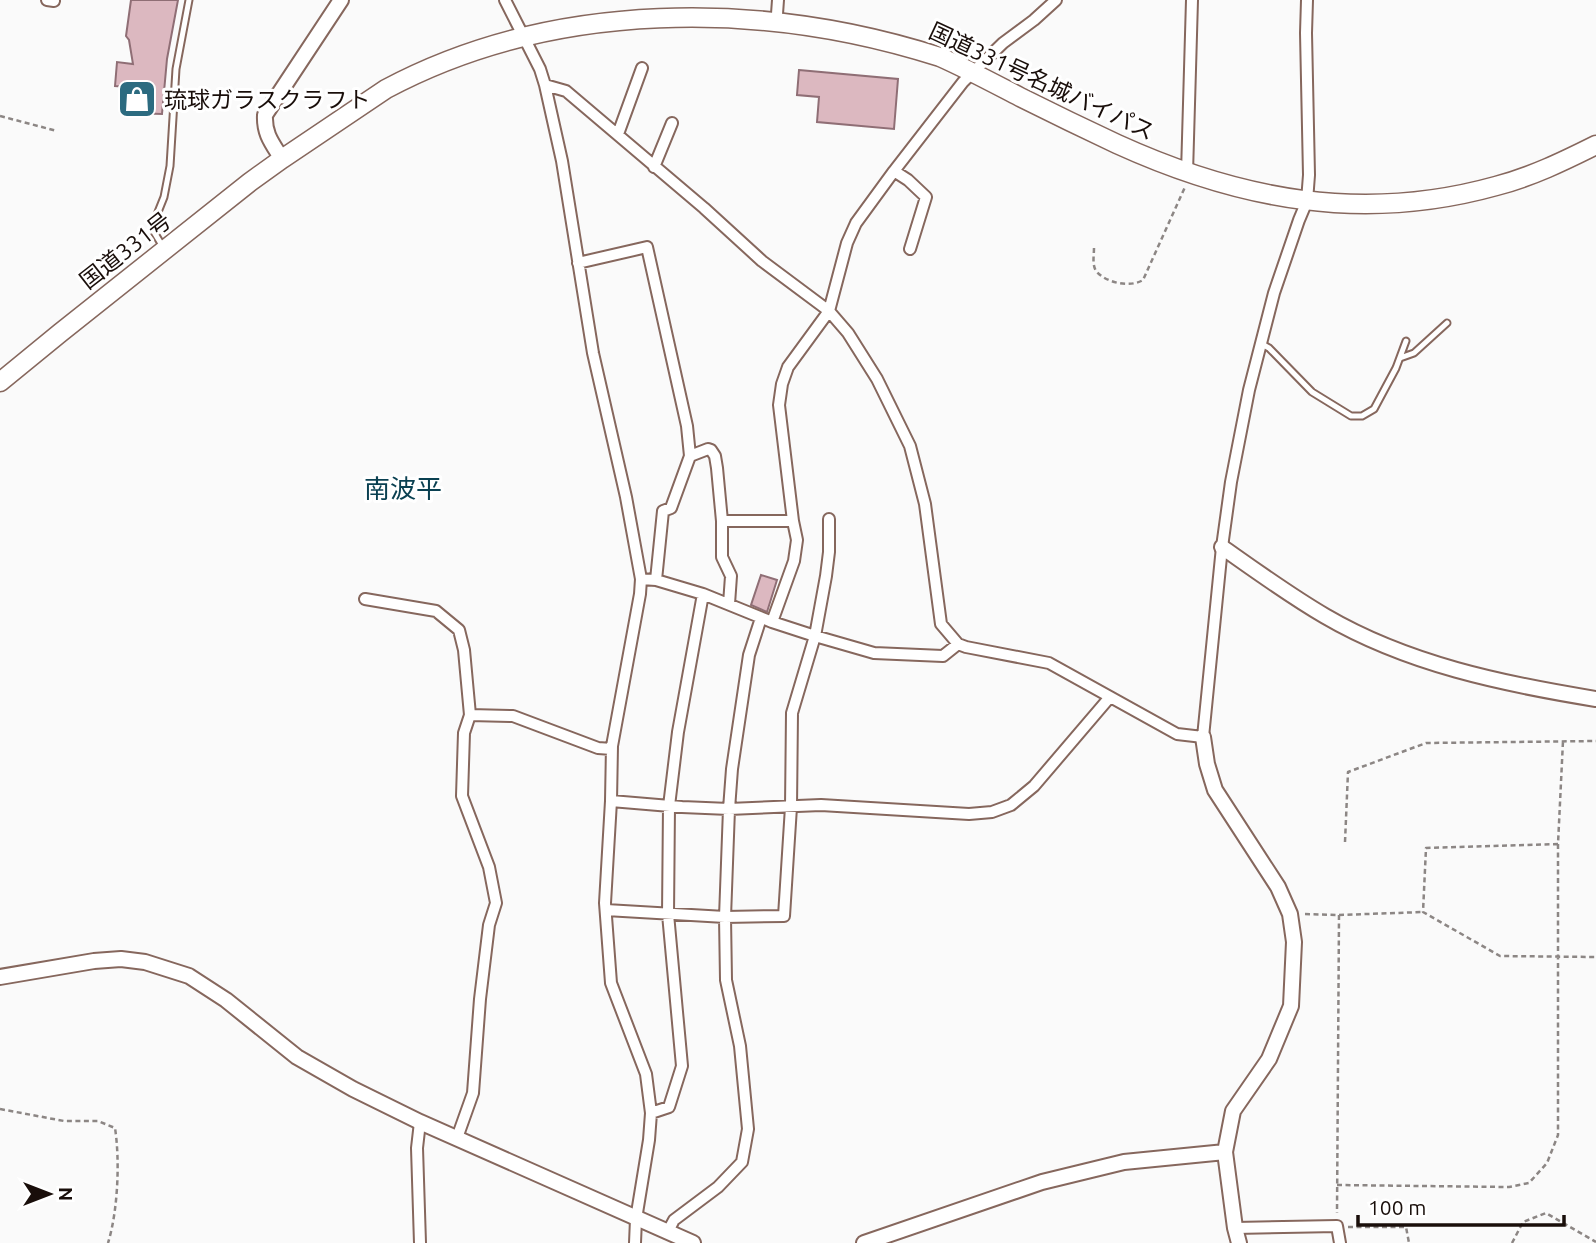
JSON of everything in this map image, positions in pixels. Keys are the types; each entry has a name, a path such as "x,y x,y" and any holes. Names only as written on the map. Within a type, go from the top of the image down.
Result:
{"highway":[{"name":"国道331号名城バイパス","path":"282,159 402,80 457,54 521,31 586,17 639,10 778,7 812,20 905,44 973,72 1117,144 1187,173 1278,197 1362,204 1429,200 1498,186 1596,145"},
{"name":"国道331号","path":"0,382 282,159"}],"street":[{"path":"282,159 267,136 265,115 341,0"},
{"path":"505,0 540,69 545,85 562,161 593,353 626,497 641,579 612,749 606,910 611,983 646,1074 651,1113 635,1243"},
{"path":"667,1233 674,1220 718,1187 742,1162 748,1129 740,1046 726,980 724,917 732,769 749,655 794,561 797,540 779,405 782,384 788,367 829,311 847,243 856,223 963,82 1003,43 1056,0"},
{"path":"1187,173 1192,0"},
{"path":"1238,1243 1225,1152 1233,1111 1269,1059 1291,1006 1294,942 1290,914 1278,887 1215,790 1203,737 1231,482 1260,343 1298,220 1307,201 1307,0"},
{"path":"618,134 642,68"},
{"path":"545,85 566,91 762,261 829,311 849,333 877,379 910,446 925,504 941,624 958,644 1049,663 1177,734 1203,737"},
{"path":"654,167 672,123"},
{"path":"894,171 926,197 911,249"},
{"path":"578,263 647,247 687,426 690,456 671,508 663,511 656,580"},
{"path":"690,456 708,449 715,456 722,521 722,557 731,576 729,604"},
{"path":"606,910 724,917 784,916 791,807 792,713 815,636 829,552 829,519"},
{"path":"722,521 793,521"},
{"path":"1222,547 1326,617 1412,656 1461,671 1542,690 1596,698"},
{"path":"641,579 656,580 703,594 767,620 874,653 943,656 958,644"},
{"path":"651,1113 669,1107 682,1066 668,914 669,806 678,732 703,594"},
{"path":"365,599 436,611 460,630 464,650 470,715 464,733 462,796 489,867 496,903 489,925 484,962 472,1093 457,1138"},
{"path":"611,801 729,809 821,805 970,814 992,812 1011,805 1034,786 1110,697"},
{"path":"470,715 513,716 598,748 612,749"},
{"path":"0,977 121,959 145,962 189,976 226,1000 297,1057 353,1089 420,1122 693,1243"},
{"path":"420,1122 417,1148 420,1243"},
{"path":"865,1243 1054,1179 1124,1162 1225,1152"},
{"path":"1234,1228 1337,1226 1340,1243"}],"lane":[{"path":"164,250 154,232 154,222 164,197 170,166 176,69 189,0"},
{"path":"1400,358 1414,353 1447,323"},
{"path":"1260,343 1269,348 1312,392 1351,416 1362,416 1374,409 1406,341"}],"path":[{"path":"0,116 57,131"},
{"path":"1094,248 1093,262 1097,271 1114,282 1125,285 1143,280 1186,186 1187,173"},
{"path":"1337,1185 1509,1187 1529,1183 1547,1163 1558,1135 1558,844 1563,741"},
{"path":"1345,842 1348,772 1426,743 1596,741"},
{"path":"1423,912 1426,848 1558,844"},
{"path":"1290,914 1423,912 1500,956 1596,957"},
{"path":"1339,915 1337,1226 1406,1227 1409,1243"},
{"path":"0,1108 64,1121 98,1121 115,1128 118,1147 114,1223 108,1243"},
{"path":"1512,1243 1523,1222 1546,1213 1596,1242"}],"building":[{"path":"131,0 178,0 167,59 162,114 128,113 130,87 115,86 117,62 133,64 126,36"},
{"path":"799,70 898,79 894,129 817,122 819,97 797,95"},
{"path":"761,575 777,580 767,612 751,605"}],"place":[{"name":"琉球ガラスクラフト","path":"137,99"}],"district":[{"name":"南波平","path":"403,488"}]}
